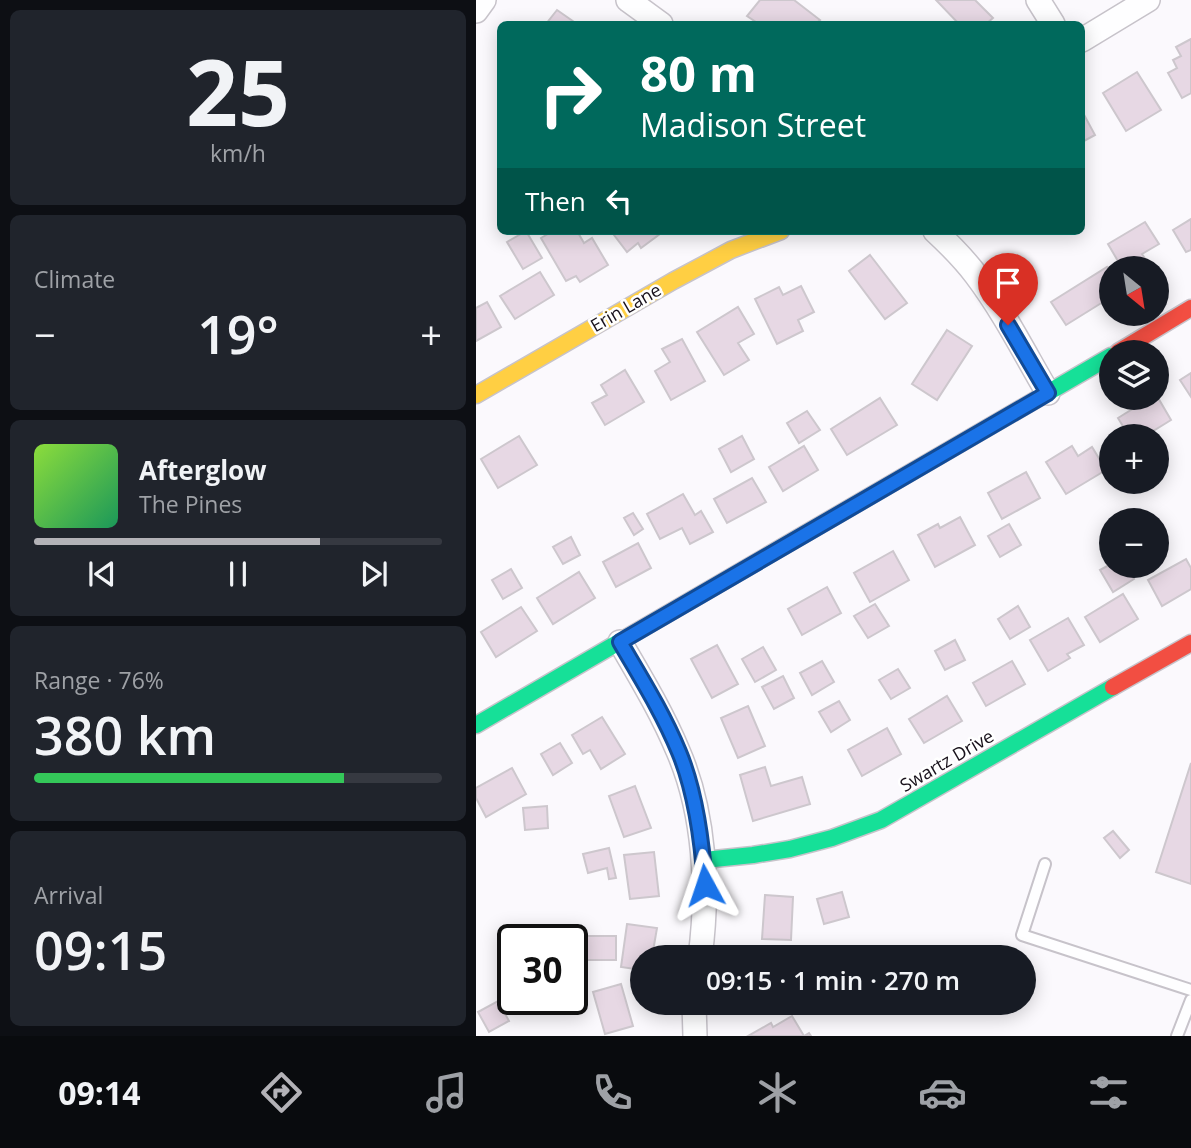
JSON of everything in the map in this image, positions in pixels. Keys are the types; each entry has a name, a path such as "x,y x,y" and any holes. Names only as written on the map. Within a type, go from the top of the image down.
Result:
{"street":[{"path":"476,11 484,0"},
{"path":"628,0 657,21"},
{"path":"1038,0 1051,21"},
{"path":"1085,38 1148,0"},
{"name":"Erin Lane","path":"476,395 673,281 731,250 770,235"},
{"path":"939,235 977,277 1048,393"},
{"path":"1138,340 1191,308"},
{"path":"476,725 1099,363"},
{"path":"620,642 657,705 679,753 692,795 704,860 702,945"},
{"name":"Swartz Drive","path":"704,860 762,854 803,846 881,820 1191,643"},
{"path":"694,1015 695,1036"}],"lane":[{"path":"1045,864 1022,935 1191,990"},
{"path":"1177,1036 1191,1000"}],"building":[{"path":"760,0 794,0 820,20 754,21 747,16"},
{"path":"936,0 975,0 993,18 990,21 956,21"},
{"path":"557,10 573,21 548,21"},
{"path":"1191,39 1191,93 1182,98 1168,73 1177,68 1173,60 1181,56 1176,47"},
{"path":"1137,72 1161,110 1126,131 1103,93"},
{"path":"1085,117 1095,135 1085,140"},
{"path":"1191,219 1191,250 1186,252 1173,230"},
{"path":"1145,222 1159,244 1142,254 1143,256 1115,256 1108,244"},
{"path":"519,235 528,235 542,258 523,269 507,242"},
{"path":"546,235 579,235 584,243 592,238 608,265 580,282 576,276 566,281 541,238"},
{"path":"614,235 659,235 641,248 638,243 627,252"},
{"path":"870,255 907,303 885,319 849,271"},
{"path":"540,272 554,295 515,319 500,296"},
{"path":"1099,272 1099,304 1066,325 1051,302"},
{"path":"801,286 814,312 798,320 803,331 777,344 755,299 779,287 783,295"},
{"path":"487,302 501,327 476,341 476,308"},
{"path":"738,307 754,334 738,343 749,360 724,375 697,332"},
{"path":"947,330 972,346 937,400 912,384"},
{"path":"682,339 705,381 671,400 655,371 670,362 662,349"},
{"path":"625,370 644,402 605,425 592,403 607,395 601,385"},
{"path":"1191,373 1191,397 1180,380"},
{"path":"880,398 897,425 847,455 831,429"},
{"path":"1131,410 1165,410 1171,420 1164,424 1122,424 1118,418"},
{"path":"807,411 820,430 799,443 787,423"},
{"path":"519,436 537,465 498,488 481,459"},
{"path":"742,436 754,459 731,472 719,449"},
{"path":"804,446 818,470 783,491 769,467"},
{"path":"1072,446 1078,456 1092,447 1099,458 1099,474 1066,494 1046,462"},
{"path":"1026,472 1040,498 1002,519 988,493"},
{"path":"752,478 766,502 727,523 714,499"},
{"path":"683,494 695,515 701,511 713,532 690,544 682,528 660,539 647,514"},
{"path":"633,513 643,529 634,535 624,518"},
{"path":"960,517 975,545 935,567 918,535 938,524 940,528"},
{"path":"1009,524 1021,545 1000,557 988,536"},
{"path":"571,537 580,555 563,564 553,547"},
{"path":"638,543 651,568 616,587 603,562"},
{"path":"893,551 909,580 870,602 854,573"},
{"path":"1186,559 1191,568 1191,589 1162,606 1148,580 1169,578 1169,568"},
{"path":"511,569 522,588 503,599 492,580"},
{"path":"579,572 595,598 553,624 537,598"},
{"path":"1105,578 1133,578 1134,579 1113,592"},
{"path":"827,587 841,613 802,635 788,609"},
{"path":"1123,594 1138,619 1100,642 1085,617"},
{"path":"875,604 889,626 868,638 854,616"},
{"path":"1018,606 1030,627 1010,639 998,619"},
{"path":"521,607 537,631 496,657 481,632"},
{"path":"1068,618 1084,645 1067,654 1070,658 1048,671 1030,640"},
{"path":"955,640 965,660 945,670 935,651"},
{"path":"717,645 738,684 712,698 691,659"},
{"path":"763,647 776,670 755,682 742,659"},
{"path":"822,661 834,682 812,695 800,673"},
{"path":"1012,661 1025,684 986,706 973,683"},
{"path":"898,669 910,688 891,699 879,680"},
{"path":"783,676 794,698 774,709 762,687"},
{"path":"947,696 962,721 924,743 909,719"},
{"path":"839,701 850,720 831,732 819,712"},
{"path":"748,706 765,746 738,758 721,718"},
{"path":"602,717 625,754 601,769 590,750 583,754 572,735"},
{"path":"887,728 901,754 862,776 848,750"},
{"path":"560,743 572,763 553,775 541,754"},
{"path":"1191,763 1191,884 1156,872"},
{"path":"765,767 771,786 802,777 810,804 753,821 740,775"},
{"path":"512,768 526,794 486,817 476,798 476,788"},
{"path":"635,786 651,828 624,837 609,796"},
{"path":"547,806 548,828 525,830 523,808"},
{"path":"1113,831 1129,850 1120,858 1104,838"},
{"path":"609,848 616,878 609,879 607,868 588,873 583,854"},
{"path":"654,852 659,896 630,899 624,855"},
{"path":"842,892 849,917 824,924 817,899"},
{"path":"765,895 793,897 791,940 762,939"},
{"path":"627,924 657,928 654,945 630,945 630,968 621,967"},
{"path":"588,936 616,936 616,960 588,960"},
{"path":"621,984 633,1026 605,1034 593,992"},
{"path":"497,1002 497,1015 506,1015 509,1021 489,1032 478,1012"},
{"path":"792,1016 804,1036 748,1036 771,1023 773,1027"}],"traffic: fast":[{"path":"476,725 1099,363"},
{"path":"704,860 790,849 832,838 881,820 1113,687"}],"traffic: slow":[{"path":"476,395 673,281 731,250 770,235"}],"traffic: jam":[{"path":"1138,340 1191,308"},
{"path":"1113,687 1191,643"}],"route":[{"path":"705,885 700,833 679,753 657,705 620,642 1048,393 1008,325"}]}
